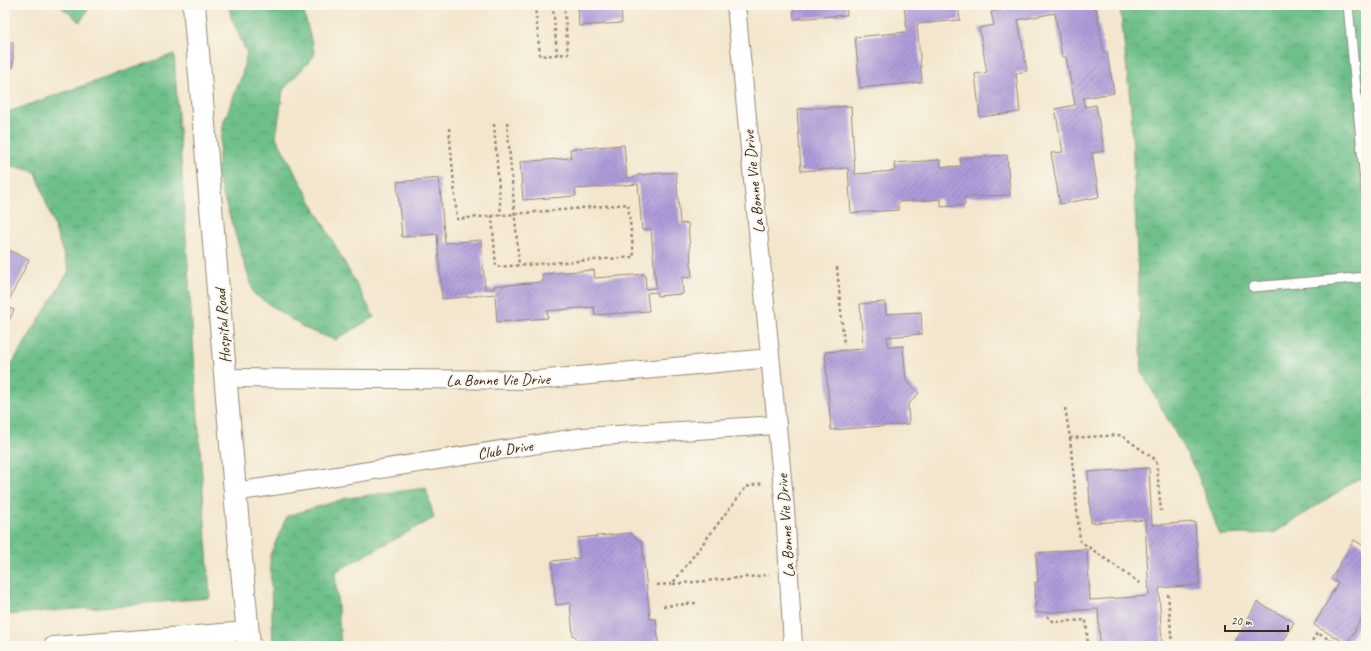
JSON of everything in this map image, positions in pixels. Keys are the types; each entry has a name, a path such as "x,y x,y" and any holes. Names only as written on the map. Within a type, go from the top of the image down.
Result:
{"street":[{"name":"Hospital Road","path":"194,5 235,492 249,638"},
{"name":"La Bonne Vie Drive","path":"736,5 785,509 793,646"},
{"name":"La Bonne Vie Drive","path":"226,378 537,380 770,358"},
{"name":"Club Drive","path":"235,492 583,437 777,425"},
{"path":"53,646 249,638"}],"lane":[{"path":"1348,5 1366,192"},
{"path":"1253,286 1366,277"}],"path":[{"path":"535,5 540,56 568,54 564,5"},
{"path":"553,5 557,55"},
{"path":"507,122 519,265"},
{"path":"494,124 501,216"},
{"path":"449,128 457,219 628,204 634,257 496,267 492,216"},
{"path":"837,267 844,345"},
{"path":"1065,408 1070,438 1080,541 1141,584"},
{"path":"1070,438 1120,435 1156,460 1161,511"},
{"path":"672,584 746,487 762,483"},
{"path":"657,585 769,575"},
{"path":"1168,594 1172,646"},
{"path":"663,606 696,603"},
{"path":"1047,616 1054,622 1086,620 1088,646"},
{"path":"1309,646 1317,633 1342,646"},
{"path":"1364,646 1366,642"}],"green space":[{"path":"59,5 91,5 80,22"},
{"path":"229,5 302,5 315,55 283,90 276,137 374,317 335,340 304,328 254,294 216,173 224,121 241,78 247,53 231,17"},
{"path":"1120,5 1366,5 1366,480 1358,479 1274,533 1220,535 1197,473 1142,372 1131,109"},
{"path":"174,54 210,598 5,615 5,375 69,271 36,172 5,164 5,113"},
{"path":"426,488 434,518 335,572 341,646 273,646 270,555 287,516 347,498"}],"building":[{"path":"578,5 621,5 622,23 579,26"},
{"path":"793,5 846,5 847,15 794,19"},
{"path":"904,5 958,5 960,20 917,24 922,82 860,88 855,37 907,32"},
{"path":"1029,5 1092,5 1092,8 1096,8 1104,53 1107,53 1114,93 1083,98 1085,107 1096,105 1104,151 1092,153 1099,197 1060,204 1051,153 1063,152 1055,109 1075,105 1066,57 1062,57 1055,13 1018,20 1027,71 1016,73 1020,112 980,117 975,74 987,72 979,28 994,25 991,12"},
{"path":"5,42 13,42 13,67 5,67"},
{"path":"851,106 855,174 895,171 894,163 940,160 941,167 961,166 960,158 1007,155 1010,195 964,197 965,205 941,207 941,199 898,202 898,210 851,213 848,168 801,171 797,109"},
{"path":"624,145 627,178 637,177 637,175 676,172 680,224 688,223 692,277 682,278 683,294 657,296 657,292 647,293 649,311 595,315 594,307 547,311 548,318 497,322 495,294 442,299 437,234 402,237 397,182 439,178 445,243 481,240 485,289 494,289 494,286 543,282 542,274 594,270 595,278 645,274 646,289 656,288 651,229 642,230 638,184 575,189 576,196 523,200 520,162 571,158 570,149"},
{"path":"5,248 29,260 6,306 14,310 5,329"},
{"path":"885,302 886,314 921,312 922,334 887,337 888,347 903,346 906,380 919,393 908,405 909,424 831,430 825,352 863,349 860,304"},
{"path":"1149,468 1152,525 1195,522 1199,585 1159,588 1162,646 1100,646 1098,609 1036,613 1035,582 1038,582 1036,553 1087,549 1090,600 1149,596 1145,520 1091,523 1088,472"},
{"path":"630,533 642,542 650,619 656,619 659,646 587,646 573,635 570,603 556,605 552,561 580,558 578,538"},
{"path":"1354,540 1366,547 1366,610 1347,644 1314,625 1338,583 1331,579"},
{"path":"1257,602 1294,622 1281,646 1242,646 1235,642"}]}
